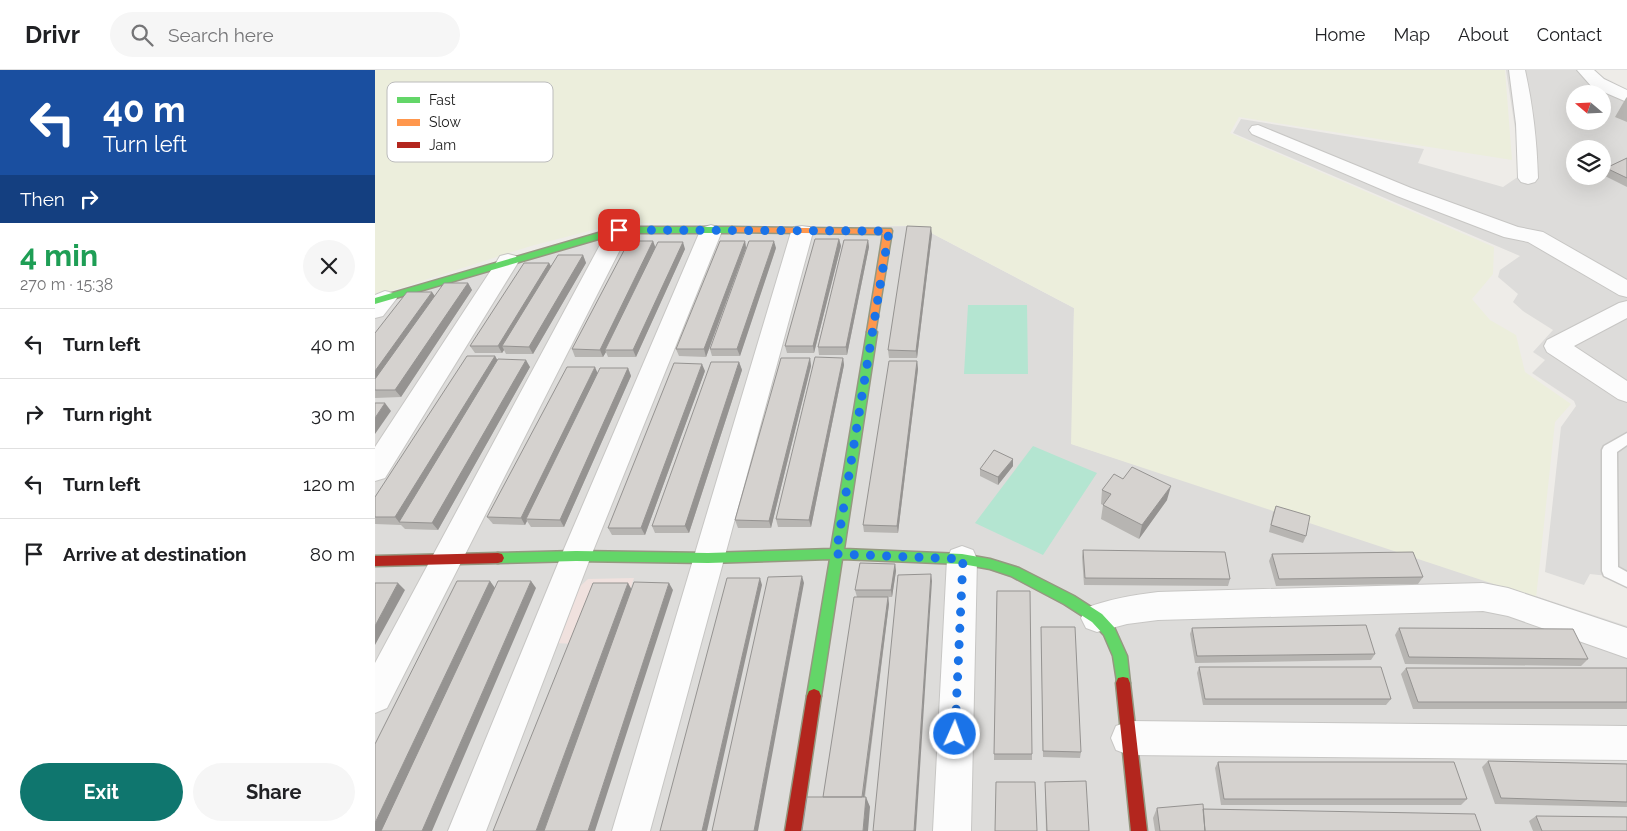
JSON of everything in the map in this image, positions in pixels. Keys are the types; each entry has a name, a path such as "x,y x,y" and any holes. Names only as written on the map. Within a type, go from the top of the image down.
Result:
{"street":[{"path":"1517,70 1524,102 1529,178"},
{"path":"1585,70 1598,84 1627,97"},
{"path":"1258,130 1404,192 1512,232 1535,237 1627,290"},
{"path":"375,696 619,230"},
{"path":"378,304 508,261 619,230 889,231 793,831"},
{"path":"467,831 576,556 711,231"},
{"path":"631,831 802,232"},
{"path":"375,470 508,261"},
{"path":"1627,308 1556,346 1627,392"},
{"path":"375,561 576,556 708,558 836,554 963,559 990,564 1015,572 1069,600 1097,618 1109,631 1120,656 1139,831"},
{"path":"952,831 963,559"},
{"path":"1097,618 1127,610 1158,606 1483,597 1508,602 1627,643"},
{"path":"1129,738 1627,743"}],"lane":[{"path":"1627,438 1609,450 1610,571 1627,580"}],"shaded area":[{"path":"1506,70 1595,70 1598,76 1627,94 1627,587 1608,576 1590,574 1584,585 1545,572 1561,427 1576,406 1574,401 1532,373 1545,360 1533,352 1553,330 1523,311 1513,302 1518,294 1498,277 1500,270 1520,256 1233,133 1241,119 1424,149 1418,163 1503,187 1522,174"},
{"path":"918,226 1074,308 1072,444 1627,626 1627,831 375,831 375,302 619,230"},
{"path":"634,578 630,590 575,644 554,643 577,589 588,579"}],"green space":[{"path":"375,70 1505,70 1512,160 1239,117 1230,133 1494,247 1493,274 1472,299 1490,320 1516,335 1525,372 1571,404 1555,422 1536,598 1071,444 1074,308 918,226 620,223 531,246 375,296"},
{"path":"968,305 1027,305 1028,374 964,374"},
{"path":"1033,446 1097,473 1043,555 975,523"}],"building":[{"path":"1627,158 1627,178 1611,170 1611,166"},
{"path":"907,226 931,227 916,351 888,350"},
{"path":"815,239 839,239 813,346 785,346"},
{"path":"844,240 868,240 846,347 818,347"},
{"path":"629,241 653,241 600,350 572,349"},
{"path":"720,241 745,241 704,349 676,349"},
{"path":"749,241 774,241 737,349 710,349"},
{"path":"658,242 683,242 633,350 605,350"},
{"path":"558,255 583,255 529,347 502,346"},
{"path":"524,263 549,263 498,346 470,346"},
{"path":"444,283 468,283 395,390 375,390 375,379"},
{"path":"407,292 432,292 375,371 375,333"},
{"path":"467,356 495,356 395,517 375,517 375,497"},
{"path":"815,357 843,358 809,520 776,519"},
{"path":"781,358 810,358 769,521 735,520"},
{"path":"498,359 526,360 432,523 399,522"},
{"path":"889,361 917,361 897,526 863,525"},
{"path":"711,362 739,362 685,526 652,526"},
{"path":"674,363 702,364 641,528 608,528"},
{"path":"567,367 595,367 521,518 487,517"},
{"path":"600,368 628,368 560,520 526,519"},
{"path":"375,403 385,403 375,418"},
{"path":"994,450 1013,459 998,477 980,469"},
{"path":"1132,467 1171,486 1142,525 1103,505 1111,494 1102,490 1114,474 1123,479"},
{"path":"1276,506 1310,516 1306,536 1271,525"},
{"path":"1083,550 1225,552 1230,579 1085,578"},
{"path":"1413,552 1423,577 1279,579 1272,554"},
{"path":"860,563 895,564 891,590 855,590"},
{"path":"931,574 914,831 873,831 898,575"},
{"path":"802,576 754,831 712,831 768,577"},
{"path":"727,578 760,578 702,831 660,831"},
{"path":"457,581 490,581 375,823 375,744"},
{"path":"498,581 531,581 422,831 381,831"},
{"path":"634,582 669,583 588,831 544,831"},
{"path":"375,583 398,583 375,626"},
{"path":"593,583 628,583 536,831 493,831"},
{"path":"997,591 1030,591 1032,754 994,754"},
{"path":"854,597 888,597 862,797 823,797"},
{"path":"1366,625 1375,654 1197,656 1192,628"},
{"path":"1041,627 1075,627 1081,752 1043,751"},
{"path":"1399,628 1573,629 1588,659 1409,657"},
{"path":"1199,667 1381,667 1391,699 1205,699"},
{"path":"1406,668 1627,668 1627,702 1418,702"},
{"path":"1488,761 1627,764 1627,802 1501,798"},
{"path":"1218,762 1454,762 1467,799 1224,799"},
{"path":"1086,781 1089,831 1047,831 1045,782"},
{"path":"996,782 1035,782 1037,831 995,831"},
{"path":"807,797 866,797 863,831 802,831"},
{"path":"1203,804 1205,831 1160,831 1157,808"},
{"path":"1203,809 1475,814 1481,831 1205,831"},
{"path":"1536,816 1627,817 1627,831 1542,831"}],"traffic: fast":[{"path":"375,301 619,230 732,230"},
{"path":"814,696 872,332"},
{"path":"498,558 576,556 708,558 836,554 962,559 990,564 1015,572 1069,600 1097,618 1109,631 1120,656 1123,683"}],"traffic: slow":[{"path":"732,230 888,231 872,332"}],"traffic: jam":[{"path":"375,561 498,558"},
{"path":"1123,683 1139,831"},
{"path":"793,831 814,696"}],"route":[{"path":"619,230 889,231 836,554 963,559 955,734"}]}
